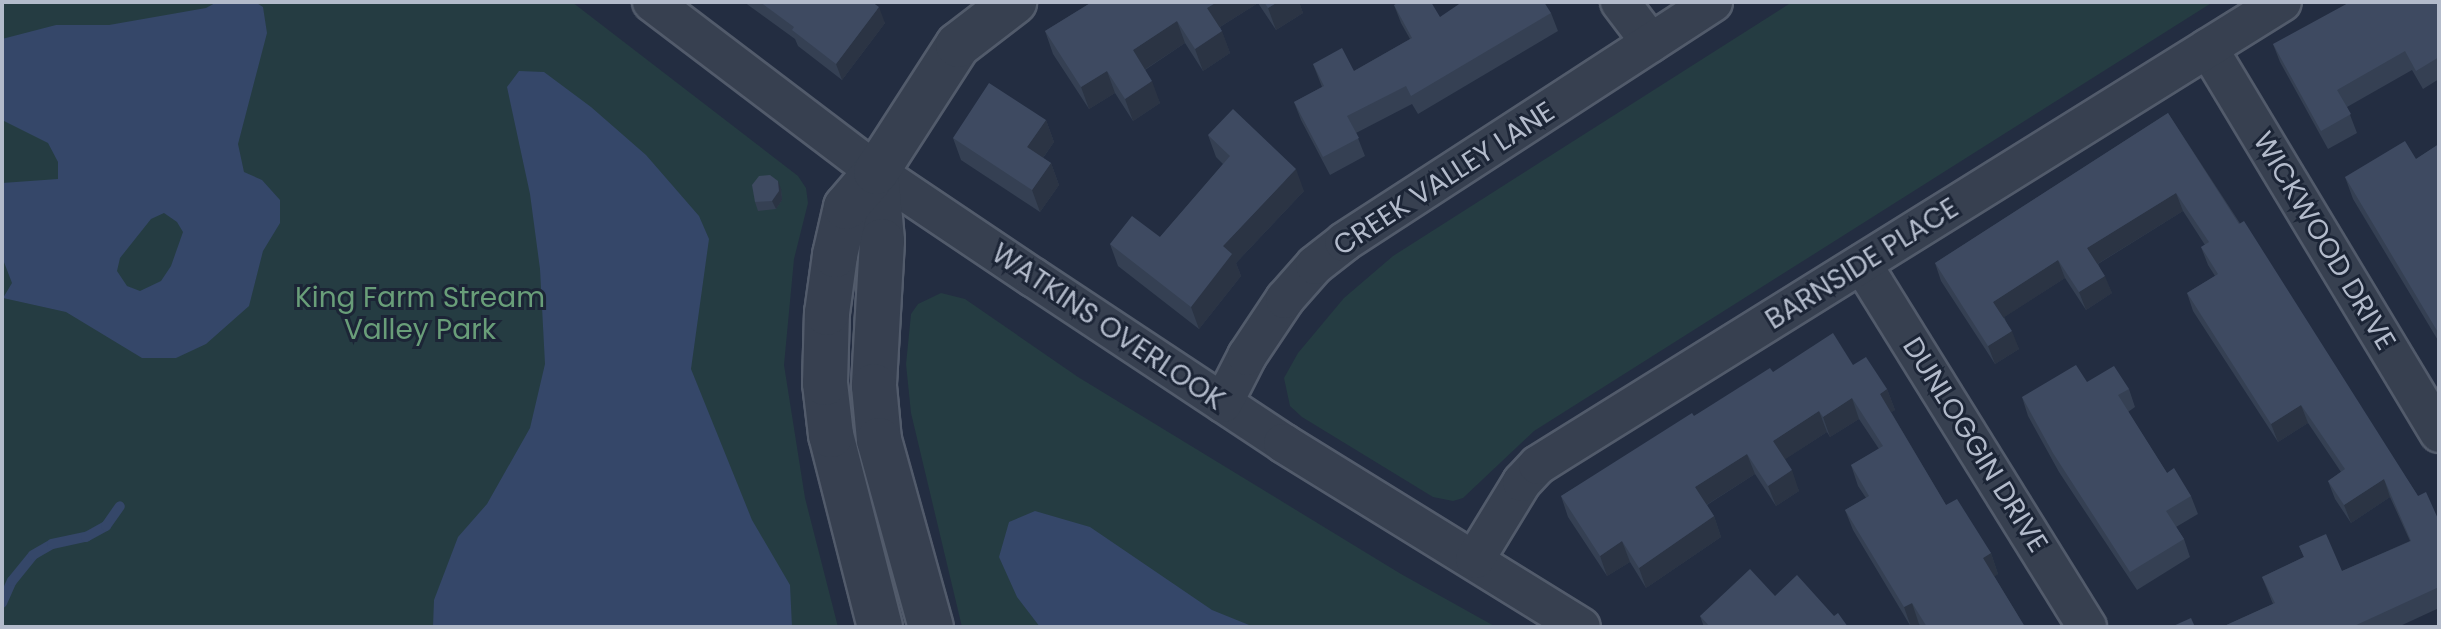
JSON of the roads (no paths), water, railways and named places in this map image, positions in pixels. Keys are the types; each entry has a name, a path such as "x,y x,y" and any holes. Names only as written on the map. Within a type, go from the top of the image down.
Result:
{"street":[{"name":"WATKINS OVERLOOK","path":"652,2 876,172 1223,403 1581,627"},
{"path":"880,627 831,435 825,383 827,313 846,207 876,172 958,45 1014,2"},
{"path":"1620,2 1651,43"},
{"name":"CREEK VALLEY LANE","path":"1223,403 1269,322 1315,265 1344,242 1713,2"},
{"name":"BARNSIDE PLACE","path":"1475,559 1522,482 1538,465 2282,2"},
{"name":"WICKWOOD DRIVE","path":"2208,48 2439,433"},
{"path":"876,172 882,241 874,386 879,440 931,627"},
{"name":"DUNLOGGIN DRIVE","path":"1862,264 2087,627"}],"water":[{"path":"217,2 255,2 263,7 267,33 238,144 244,172 262,180 280,200 280,223 263,251 249,306 206,344 176,358 142,358 66,312 3,298 12,283 2,257 2,183 58,179 58,162 48,143 2,120 2,39 56,25 109,25 206,8","holes":["164,213 177,222 183,232 171,266 161,281 140,291 127,286 117,271 120,258 151,219"]},
{"path":"519,71 544,72 591,107 646,155 699,216 709,239 691,369 752,520 790,585 792,627 433,627 434,600 458,537 487,504 530,428 545,364 540,269 530,194 507,87"},
{"path":"1035,511 1090,527 1212,610 1254,627 1040,627 1017,597 999,557 1009,522"}],"waterway":[{"path":"2,603 12,581 33,555 52,544 86,537 106,526 120,506"}],"park label":[{"name":"King Farm Stream Valley Park","path":"420,314"}]}
